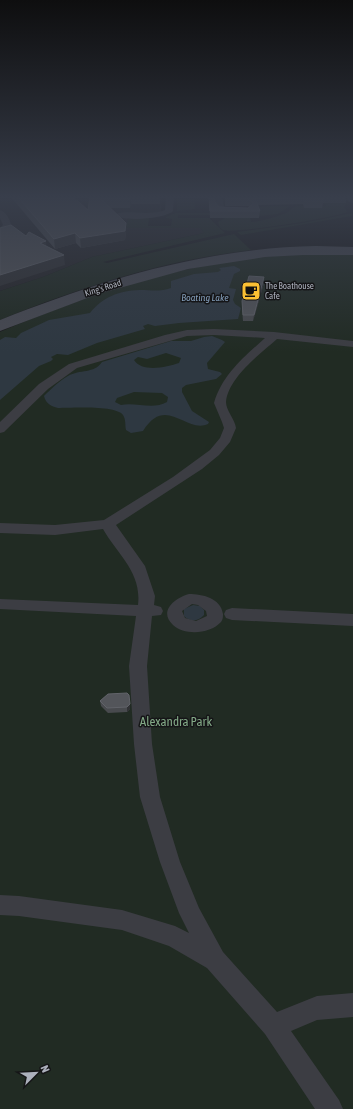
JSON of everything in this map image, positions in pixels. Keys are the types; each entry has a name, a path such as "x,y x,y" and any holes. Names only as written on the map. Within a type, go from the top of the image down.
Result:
{"street":[{"name":"King's Road","path":"0,326 51,305 97,289 196,263 255,253 353,251"},
{"path":"0,429 42,387 73,366 158,340 187,333 214,332 274,335 353,344"},
{"path":"0,528 55,530 108,524 118,516 165,488 205,461 220,449 228,438 231,429 220,403 225,386 231,377 274,335"},
{"path":"108,524 110,530 125,548 141,575 147,596 159,611 174,617 182,625 192,627 199,627 210,623 215,618 225,614"},
{"path":"0,604 159,611 176,607 181,602 195,599 205,601 211,604 214,609 225,614 353,620"},
{"path":"159,611 138,666 143,744 150,797 170,862 190,913 215,960 273,1026 330,1109"},
{"path":"0,905 19,906 122,920 176,937 215,960"},
{"path":"273,1026 317,1008 353,1005"}],"shaded area":[{"path":"0,248 135,248 92,257 43,277 0,291"}],"green space":[{"path":"135,248 163,248 103,262 107,263 174,248 249,248 251,250 187,261 123,276 0,320 0,291 43,277 92,257"},
{"name":"Alexandra Park","path":"292,255 353,255 353,1109 0,1109 0,332 89,297 182,270 245,259"}],"water":[{"name":"Boating Lake","path":"234,266 240,269 240,271 234,274 229,288 236,289 233,300 235,304 241,308 238,319 155,326 148,324 143,326 145,329 97,343 68,355 57,354 51,357 53,359 51,361 39,366 0,400 0,340 5,337 16,338 21,333 49,320 90,313 100,303 118,293 140,290 167,289 171,288 171,281 194,274 218,272 221,270 219,268"},
{"path":"212,336 225,342 207,363 208,369 220,372 222,374 216,379 186,385 182,388 182,392 192,411 209,422 208,424 200,426 168,415 160,416 151,420 143,431 131,433 126,430 124,417 119,412 103,408 58,408 49,404 45,399 44,396 65,378 73,374 91,370 99,366 102,362 171,341 191,341","holes":["166,353 181,358 179,363 149,368 143,367 134,360 138,357 147,359","134,392 162,393 168,397 167,402 150,406 133,404 121,405 115,402 117,398"]},
{"path":"193,605 200,606 204,610 204,615 197,620 189,619 184,616 184,609"}],"building":[{"path":"0,248 50,248 64,255 0,275"},
{"path":"249,276 264,277 254,315 243,315 242,301"},
{"path":"127,693 129,695 130,704 127,707 107,708 100,701 108,694"}],"place":[{"name":"The Boathouse Cafe","path":"251,291"}]}
